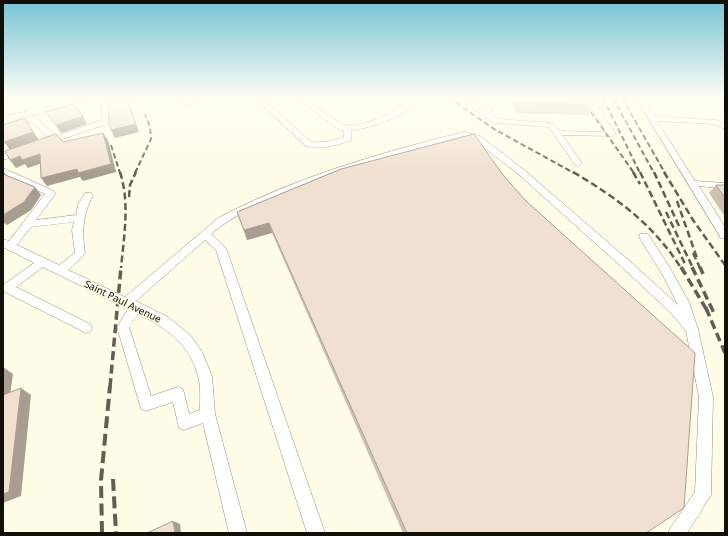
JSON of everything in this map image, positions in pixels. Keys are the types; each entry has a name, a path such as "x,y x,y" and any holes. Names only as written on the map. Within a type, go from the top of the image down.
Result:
{"street":[{"path":"3,126 14,123"},
{"path":"3,126 14,123"},
{"path":"37,123 55,140"},
{"path":"3,157 102,123"},
{"path":"286,123 309,144 320,146 334,144 348,138 347,128"},
{"path":"337,123 347,128 365,126 372,123"},
{"path":"506,123 551,125 578,163"},
{"path":"557,133 612,134 605,123"},
{"path":"654,123 725,235"},
{"path":"208,414 184,423 178,394 146,404 124,327 132,304 220,220 306,182 374,158 464,134 477,138 520,171 628,266 674,309 692,329"},
{"path":"3,172 51,193 27,224 7,244"},
{"path":"692,183 725,186"},
{"path":"60,270 80,254 77,230 88,195"},
{"path":"27,224 80,218"},
{"path":"205,234 221,248 316,533"},
{"path":"644,237 666,271 683,302 692,329 706,397 703,495 677,533"},
{"name":"Saint Paul Avenue","path":"7,244 164,321 187,340 197,356 205,376 208,414 238,533"},
{"path":"43,262 7,288 86,328"}],"building":[{"path":"9,123 27,123 33,132 4,142 3,125"},
{"path":"110,123 136,124 111,130"},
{"path":"103,133 111,164 78,173 77,169 41,178 40,154 22,160 20,156 10,160 5,151 56,134 63,142"},
{"path":"474,134 503,175 526,201 695,353 684,508 646,533 407,533 269,223 244,230 237,212 341,169"},
{"path":"3,174 35,187 24,202 3,215"},
{"path":"716,185 725,185 725,198"},
{"path":"21,388 9,492 3,494 3,395"},
{"path":"173,521 175,533 147,533"}],"railway":[{"path":"135,173 151,139 148,123"},
{"path":"485,123 574,173"},
{"path":"599,123 634,173"},
{"path":"615,123 640,173"},
{"path":"627,123 654,173"},
{"path":"636,123 665,173"},
{"path":"111,145 120,173"},
{"path":"120,172 126,208 121,268"},
{"path":"129,197 130,185 136,172"},
{"path":"573,172 633,213 658,238 681,268"},
{"path":"633,172 640,184"},
{"path":"640,172 686,266"},
{"path":"654,172 679,226"},
{"path":"664,172 693,220 725,265"},
{"path":"677,201 697,258"},
{"path":"666,212 693,268"},
{"path":"693,253 700,268"},
{"path":"110,387 121,267"},
{"path":"681,267 707,310"},
{"path":"692,267 714,313"},
{"path":"700,267 703,274"},
{"path":"707,310 725,353"},
{"path":"102,533 101,480 110,386"},
{"path":"113,479 116,533"}]}
